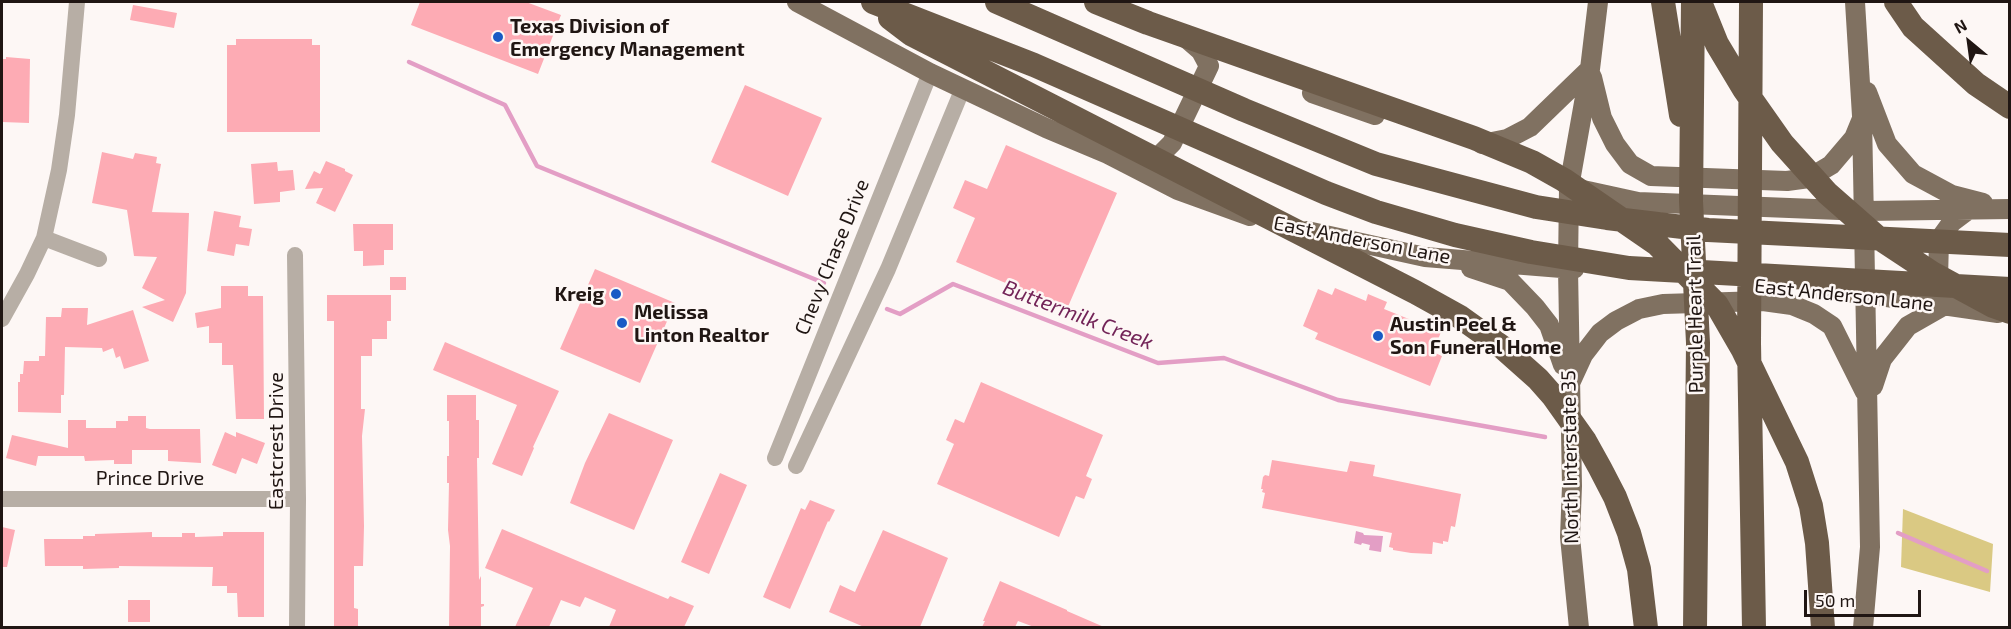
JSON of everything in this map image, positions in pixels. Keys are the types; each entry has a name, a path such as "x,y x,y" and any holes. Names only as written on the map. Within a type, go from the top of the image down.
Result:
{"highway":[{"path":"868,2 911,34 1415,292 1485,334 1526,368 1565,411 1586,441 1615,497 1629,533 1639,569 1646,627"},
{"path":"873,2 1034,65 1326,193 1376,212 1455,235 1531,252 1629,268 2010,289"},
{"path":"997,2 1244,110 1376,164 1536,207 1708,230 2010,244"},
{"path":"1096,2 1148,23 1474,138 1532,162 1564,180 1657,244 1717,305 1743,350 1797,462 1811,506 1814,525 1821,578 1823,627"},
{"path":"1663,2 1689,141"},
{"name":"Purple Heart Trail","path":"1693,2 1689,141 1698,343 1695,627"},
{"path":"1700,2 1718,44 1744,89 1782,143 1827,193 1876,236 1932,273 2010,313"},
{"path":"1751,2 1749,343 1754,627"},
{"path":"1896,2 1913,27 1976,84 2010,107"}],"main road":[{"name":"East Anderson Lane","path":"797,2 930,73 1046,128 1108,154 1178,190 1272,224 1425,257 1866,294 1943,306 2010,313"},
{"path":"1114,2 1176,30 1230,61 1340,104 1465,146 1569,187 1638,202 1864,211 2008,209"},
{"name":"North Interstate 35","path":"1579,627 1570,537 1572,486 1569,387 1569,187 1590,69 1598,2"},
{"path":"1855,2 1862,79 1870,549 1863,627"},
{"path":"1108,154 1140,159 1160,156 1173,143 1209,66 1202,51 1176,30"},
{"path":"1465,146 1507,139 1530,127 1590,69"},
{"path":"1590,69 1602,118 1615,144 1630,164 1651,176 1787,181 1809,178 1831,165 1854,138 1862,116"},
{"path":"1862,79 1887,144 1912,174 1952,195 2008,209"},
{"path":"1968,210 1952,222 1939,240 1938,279 1951,297 1981,309"},
{"path":"1425,257 1476,269 1510,281 1535,307 1549,326 1569,387"},
{"path":"1569,387 1583,355 1600,333 1616,321 1639,309 1663,304 1763,301 1792,305 1814,314 1832,327 1868,400"},
{"path":"1868,400 1882,359 1908,326 1943,306"}],"street":[{"path":"2,319 44,238 59,170 66,124 77,2"},
{"name":"Chevy Chase Drive","path":"775,458 930,73"},
{"path":"796,466 888,269 963,88"},
{"path":"44,238 99,260"},
{"name":"Eastcrest Drive","path":"296,255 297,627"},
{"name":"Prince Drive","path":"2,499 298,499"}],"shaded area":[{"path":"1903,509 1993,544 1990,592 1901,567"},
{"path":"1356,531 1364,535 1383,536 1381,552 1369,550 1370,545 1354,543"}],"building":[{"name":"Texas Division of Emergency Management","path":"420,2 526,2 561,15 538,74 411,25"},
{"path":"133,5 177,13 174,28 130,20"},
{"path":"236,39 312,39 312,45 320,45 320,132 227,132 227,45 236,45"},
{"path":"6,57 30,59 29,123 2,122 2,59"},
{"path":"745,85 822,118 788,196 711,162"},
{"path":"1006,145 1117,193 1067,309 956,262 975,218 953,208 965,180 987,189"},
{"path":"102,152 133,159 135,153 157,157 156,163 161,164 152,212 189,213 186,293 173,322 142,307 165,300 142,288 157,257 134,256 127,210 92,203"},
{"path":"326,161 353,175 335,212 316,203 323,188 305,189 314,171 320,174"},
{"path":"277,162 278,171 293,170 295,190 280,192 280,202 254,204 251,164"},
{"path":"214,211 241,216 239,227 252,229 249,246 236,244 234,256 207,251"},
{"path":"353,224 393,224 393,250 384,250 384,265 363,266 363,251 354,251"},
{"path":"595,269 675,303 640,383 560,349"},
{"path":"390,277 406,277 406,290 390,290"},
{"path":"221,286 248,286 248,296 263,296 264,419 236,419 233,365 222,365 222,343 209,343 209,326 197,328 195,313 221,308"},
{"name":"Austin Peel & Son Funeral Home","path":"1335,288 1366,301 1368,294 1387,302 1384,309 1441,332 1433,352 1442,356 1430,386 1315,339 1318,333 1303,326 1318,289 1332,295"},
{"path":"327,295 391,295 391,321 387,321 387,339 372,339 372,356 361,356 361,409 365,409 362,436 364,526 363,566 354,566 354,608 358,609 358,627 334,627 334,321 327,321"},
{"path":"62,308 88,308 87,325 133,310 149,361 124,369 120,356 116,358 113,348 103,352 102,348 65,347 64,395 61,395 61,413 18,412 18,382 20,382 20,374 23,374 24,361 39,361 39,356 45,356 46,317 61,317"},
{"path":"445,342 559,391 522,476 492,464 517,405 433,370"},
{"path":"981,382 1103,435 1086,476 1092,479 1084,499 1076,496 1059,537 937,484 954,444 946,440 955,419 964,423"},
{"path":"447,395 476,395 476,420 479,420 479,458 477,458 479,580 481,576 481,604 484,604 481,607 481,627 449,627"},
{"path":"609,413 673,440 634,530 570,503 585,463"},
{"path":"128,416 146,416 146,428 150,429 200,429 201,463 168,461 168,450 132,450 132,464 114,464 114,460 85,461 84,456 38,456 36,466 6,458 12,435 68,448 68,420 86,420 86,428 116,428 116,421 128,421"},
{"path":"225,432 236,437 236,432 265,443 257,464 242,458 236,474 212,465"},
{"path":"1272,460 1347,472 1350,461 1375,465 1373,476 1461,494 1455,527 1451,526 1448,542 1443,541 1443,544 1433,542 1432,554 1411,553 1393,550 1389,547 1392,533 1262,508 1265,493 1261,489 1263,477 1269,476"},
{"path":"720,473 747,485 709,574 681,562"},
{"path":"810,500 835,510 828,521 790,609 763,597 801,508 805,510"},
{"path":"2,527 15,530 7,567 2,567"},
{"path":"502,529 668,599 670,596 694,606 684,627 609,627 616,610 585,597 580,607 561,600 549,627 515,627 533,588 485,568"},
{"path":"883,530 948,558 920,627 864,627 829,612 840,585 855,592"},
{"path":"152,532 152,537 182,537 182,533 195,533 195,537 223,536 223,532 264,532 264,617 238,617 237,593 227,593 227,586 212,586 213,567 119,566 119,568 83,569 83,566 45,566 44,539 83,539 83,536 95,536 95,534"},
{"path":"1000,581 1104,627 1034,627 1018,621 1015,627 982,627"},
{"path":"128,600 150,600 150,622 128,622"}],"waterway":[{"name":"Buttermilk Creek","path":"409,62 505,105 537,166 824,283"},
{"name":"Buttermilk Creek","path":"887,309 900,314 953,284 1158,363 1224,358 1338,400 1545,437"},
{"name":"Buttermilk Creek","path":"1898,533 1987,571"}],"place":[{"name":"Texas Division of Emergency Management","path":"498,37"},
{"name":"Kreig","path":"616,294"},
{"name":"Melissa Linton Realtor","path":"622,323"},
{"name":"Austin Peel & Son Funeral Home","path":"1378,336"}]}
